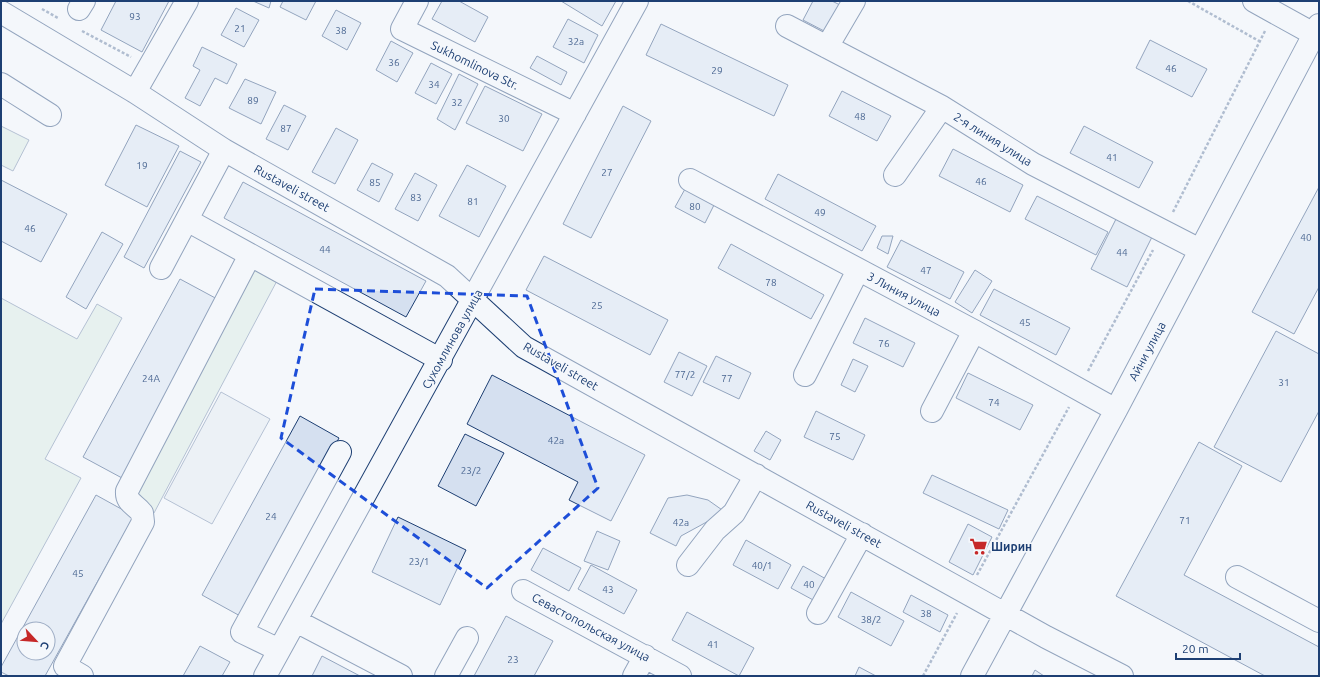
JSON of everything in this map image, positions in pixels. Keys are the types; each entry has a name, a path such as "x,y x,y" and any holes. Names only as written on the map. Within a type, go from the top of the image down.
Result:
{"street":[{"path":"135,92 187,1"},
{"name":"Sukhomlinova Str.","path":"417,1 402,29 575,114"},
{"name":"Сухомлинова улица","path":"265,676 441,360 637,1"},
{"path":"827,47 854,1"},
{"path":"1254,1 1275,13 1317,32"},
{"name":"Rustaveli street","path":"1,12 135,92 224,150 447,276 524,347 1006,614 1122,676"},
{"name":"2-я линия улица","path":"787,26 942,107 1033,164 1200,250"},
{"name":"Айни улица","path":"972,676 1116,410 1317,32"},
{"path":"1,84 50,115"},
{"path":"895,175 942,107"},
{"path":"161,268 224,150"},
{"name":"3 Линия улица","path":"690,180 974,331 1116,410"},
{"path":"187,220 441,360"},
{"path":"82,676 65,666 143,522 142,513 130,503 127,497 127,490 250,255"},
{"path":"805,375 858,270"},
{"path":"932,411 974,331"},
{"path":"279,650 242,632 340,452"},
{"path":"688,565 715,530 734,513 756,475"},
{"path":"818,613 862,534"},
{"path":"1237,577 1319,621"},
{"name":"Севастопольская улица","path":"523,591 680,676"},
{"path":"296,621 401,676"},
{"path":"446,676 467,638"},
{"path":"634,676 645,656"}],"path":[{"path":"1188,1 1259,41"},
{"path":"41,8 76,15 135,60"},
{"path":"923,676 1163,231 1259,41 1275,13"}],"highlighted area":[{"path":"315,289 527,296 598,488 487,588 281,438"}],"shaded area":[{"path":"1,126 29,140 13,171 1,165"},
{"path":"251,261 279,277 154,513 132,501"},
{"path":"1,298 77,339 97,304 122,318 45,459 81,478 1,624"},
{"path":"221,392 270,419 212,524 164,498"}],"building":[{"path":"116,1 169,1 142,52 101,30"},
{"path":"253,1 271,1 269,8"},
{"path":"283,1 316,1 306,20 280,7"},
{"path":"442,1 459,1 488,17 475,42 432,19"},
{"path":"561,1 616,1 602,26"},
{"path":"813,1 832,1 840,5 826,32 803,20"},
{"path":"236,8 259,20 244,47 221,35"},
{"path":"336,10 361,23 347,50 322,36"},
{"path":"568,19 598,35 584,63 553,47"},
{"path":"661,24 788,85 774,116 646,55"},
{"path":"1150,40 1207,69 1192,97 1136,68"},
{"path":"391,41 413,53 397,82 376,70"},
{"path":"202,47 237,64 227,84 215,78 200,106 185,98 200,70 193,66"},
{"path":"537,56 567,72 561,85 530,68"},
{"path":"431,63 452,74 436,104 415,93"},
{"path":"459,74 478,84 455,130 437,119"},
{"path":"245,79 276,92 261,124 229,108"},
{"path":"485,86 542,114 523,151 466,123"},
{"path":"842,91 891,116 877,141 829,116"},
{"path":"284,105 306,116 288,150 266,139"},
{"path":"623,106 651,121 591,238 563,224"},
{"path":"136,125 179,146 147,207 105,185"},
{"path":"1084,126 1153,162 1139,188 1070,153"},
{"path":"336,128 358,140 335,184 312,172"},
{"path":"953,149 1023,185 1010,212 939,176"},
{"path":"180,151 201,162 144,268 124,257"},
{"path":"372,163 393,174 379,202 357,190"},
{"path":"467,165 506,186 479,237 439,216"},
{"path":"415,173 437,185 418,221 395,209"},
{"path":"778,174 876,226 862,251 765,199"},
{"path":"1,180 67,214 41,262 1,241"},
{"path":"243,182 426,281 406,317 224,218"},
{"path":"1319,187 1319,287 1294,334 1252,312"},
{"path":"685,189 714,205 705,223 675,207"},
{"path":"1037,196 1108,232 1096,255 1025,219"},
{"path":"1117,217 1153,235 1127,287 1091,269"},
{"path":"102,232 123,244 86,309 66,297"},
{"path":"882,236 893,236 888,254 877,248"},
{"path":"901,240 964,272 950,299 887,267"},
{"path":"731,244 824,295 811,319 718,268"},
{"path":"544,256 668,320 650,355 526,290"},
{"path":"975,270 992,281 972,313 955,302"},
{"path":"180,279 219,300 122,478 83,457"},
{"path":"994,289 1070,328 1056,355 980,315"},
{"path":"865,318 915,343 903,367 853,343"},
{"path":"1276,331 1319,354 1319,411 1281,482 1214,447"},
{"path":"679,352 707,366 692,396 664,382"},
{"path":"716,356 751,373 739,399 703,382"},
{"path":"853,359 868,366 855,392 841,385"},
{"path":"968,373 1033,405 1020,430 956,398"},
{"path":"492,375 645,455 611,521 569,500 578,482 467,424"},
{"path":"816,411 865,435 853,460 804,437"},
{"path":"300,416 339,438 242,617 202,595"},
{"path":"766,431 781,440 770,460 754,451"},
{"path":"465,434 504,453 476,506 438,486"},
{"path":"1199,442 1242,466 1184,575 1319,647 1319,676 1265,676 1116,596"},
{"path":"932,475 1008,510 999,529 923,493"},
{"path":"96,495 134,516 56,656 56,621 26,621"},
{"path":"687,495 708,500 725,512 681,536 676,546 650,533 668,498"},
{"path":"398,517 466,550 440,605 372,572"},
{"path":"968,524 992,537 973,575 949,562"},
{"path":"597,531 620,541 608,570 584,561"},
{"path":"746,540 791,565 778,589 733,565"},
{"path":"543,548 581,568 569,591 531,570"},
{"path":"591,565 637,590 624,614 578,589"},
{"path":"803,566 826,579 815,601 791,588"},
{"path":"851,592 904,621 891,646 838,617"},
{"path":"911,595 948,615 940,632 903,612"},
{"path":"687,612 754,648 739,676 672,640"},
{"path":"506,616 553,641 534,676 474,676"},
{"path":"16,640 16,661 53,661 45,676 9,676 1,672 1,667"},
{"path":"200,646 230,662 222,676 183,676"},
{"path":"322,656 360,676 312,676"},
{"path":"859,667 876,676 855,676"},
{"path":"1035,670 1044,676 1032,676"}],"place":[{"name":"Ширин","path":"978,546"}]}
